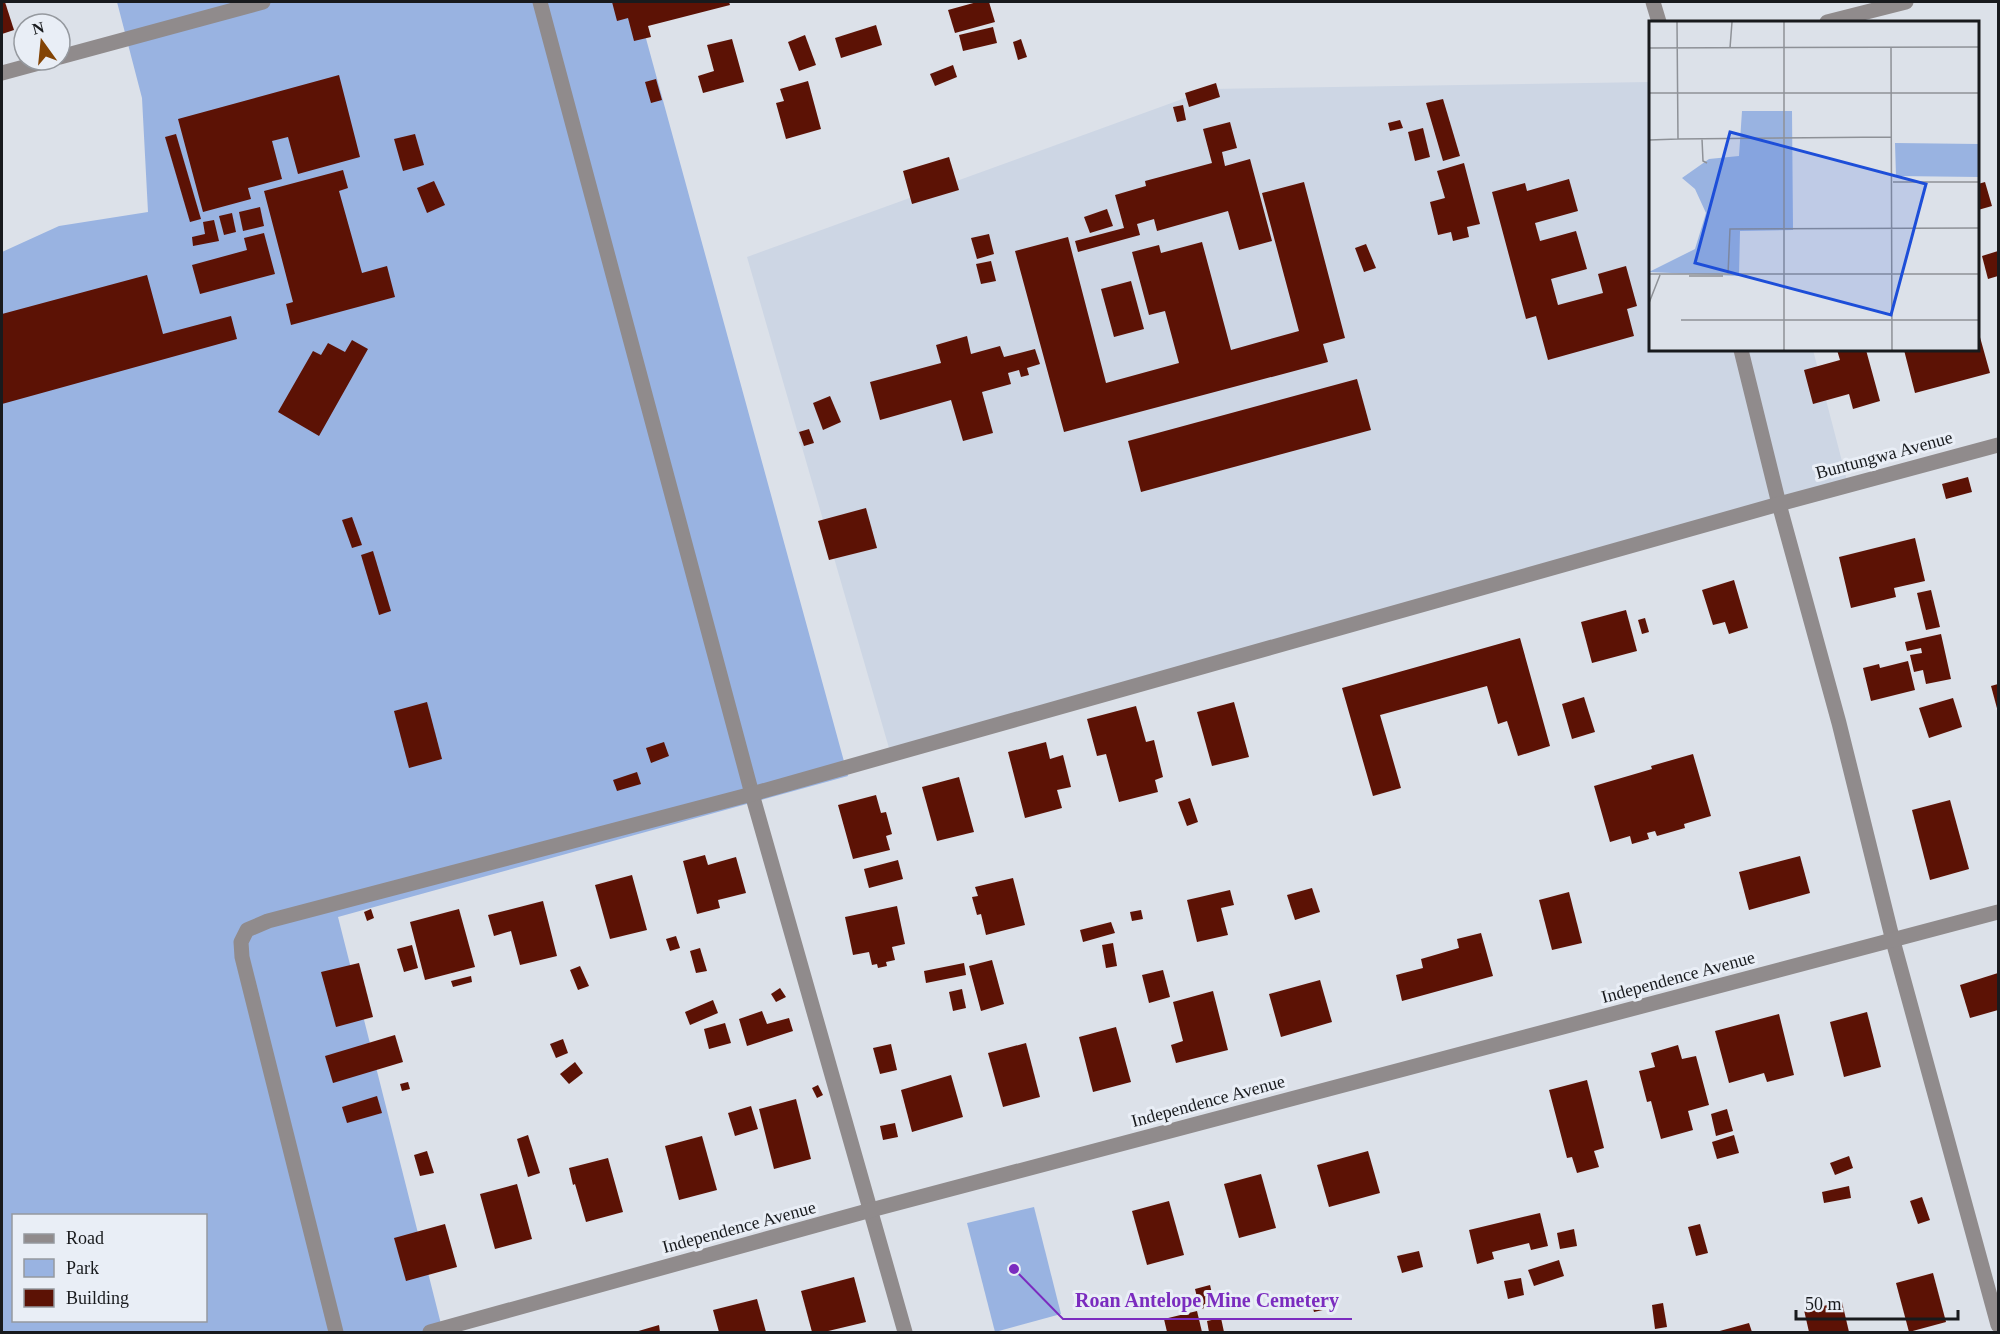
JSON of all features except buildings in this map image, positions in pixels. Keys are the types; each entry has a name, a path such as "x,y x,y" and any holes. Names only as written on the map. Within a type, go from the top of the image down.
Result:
{"street":[{"path":"72,54 263,2"},
{"path":"540,2 752,794 905,1332"},
{"path":"1653,2 1659,21"},
{"path":"1831,21 1906,2"},
{"path":"1741,351 1779,504 1839,723 1893,941 1998,1324"},
{"name":"Buntungwa Avenue","path":"336,1332 242,957 241,942 247,930 268,921 752,794 1779,504 1998,445"},
{"name":"Independence Avenue","path":"430,1332 871,1210 1998,912"}],"shaded area":[{"path":"1649,82 1649,351 1813,351 1850,492 891,755 747,257 1210,89"}],"green space":[{"path":"117,2 636,2 848,776 338,917 443,1332 2,1332 2,252 59,226 148,212 142,98"},
{"path":"1034,1207 1061,1314 995,1332 967,1223"}],"place":[{"name":"Roan Antelope Mine Cemetery","path":"1014,1269"}]}
